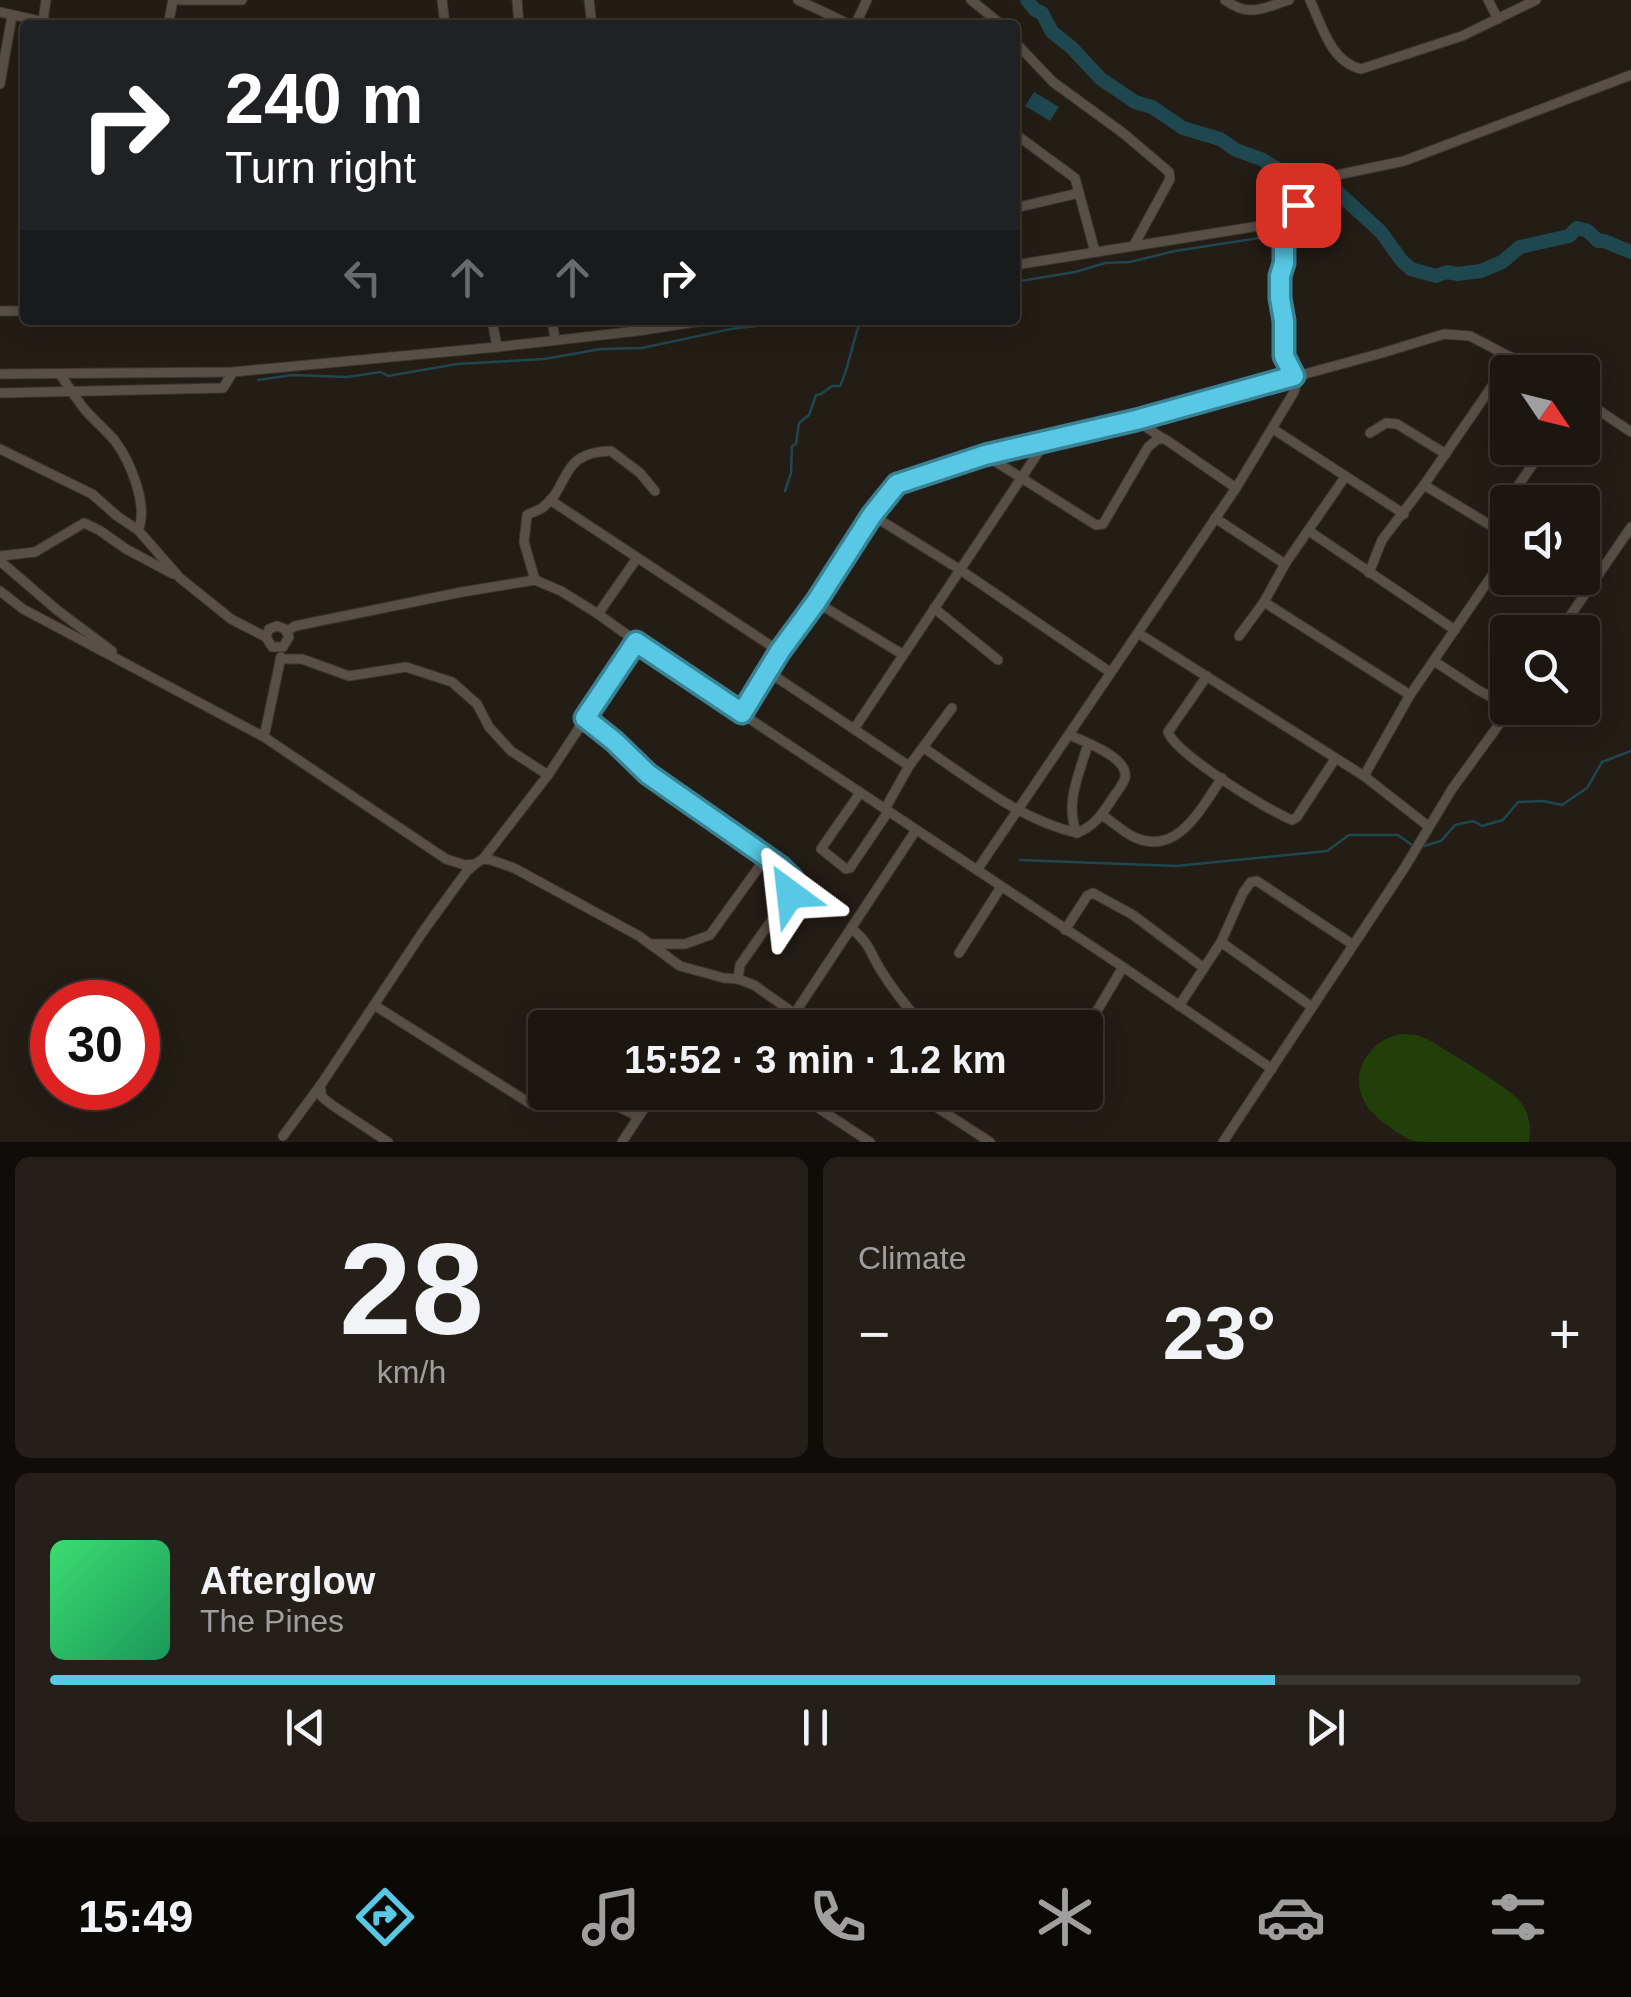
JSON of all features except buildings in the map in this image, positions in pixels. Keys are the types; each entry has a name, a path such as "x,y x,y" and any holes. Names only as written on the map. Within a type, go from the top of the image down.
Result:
{"street":[{"path":"172,0 242,0"},
{"path":"798,0 842,20"},
{"path":"970,0 996,20"},
{"path":"1225,0 1248,11 1289,0"},
{"path":"1310,0 1336,54 1362,70 1462,36 1536,0"},
{"path":"1488,0 1498,19"},
{"path":"0,12 37,20"},
{"path":"0,84 12,16"},
{"path":"1020,47 1053,82 1169,172 1170,179 1134,245"},
{"path":"1020,264 1262,226 1284,218 1332,176 1404,161 1631,75"},
{"path":"1020,138 1072,174 1095,252"},
{"path":"1020,207 1079,193"},
{"path":"976,870 1236,488 1296,387 1284,356 1280,276 1284,263 1284,218"},
{"path":"493,325 497,347"},
{"path":"552,325 554,340"},
{"path":"0,374 233,372 497,347 636,326"},
{"path":"742,713 872,515 891,488 902,480 1454,333 1470,336 1508,355"},
{"path":"0,393 222,388 233,372"},
{"path":"60,374 116,443 134,478 141,504 138,530"},
{"path":"1369,573 1382,540 1490,389"},
{"path":"1600,411 1631,432"},
{"path":"1136,420 1236,488"},
{"path":"1370,434 1386,423 1397,424 1446,454"},
{"path":"1273,428 1404,514"},
{"path":"985,455 1100,526 1148,447 1164,439"},
{"path":"854,729 1046,441"},
{"path":"0,448 92,494 138,530 180,578 230,619 266,638 272,647 283,647"},
{"path":"535,580 524,542 527,515 550,500 574,462 610,451 640,473 654,490"},
{"path":"1239,636 1345,477"},
{"path":"1424,485 1490,524"},
{"path":"550,500 780,651"},
{"path":"872,515 1110,672"},
{"path":"1215,518 1284,564"},
{"path":"0,558 34,552 84,523 180,578"},
{"path":"1600,571 1631,527"},
{"path":"1309,532 1455,630"},
{"path":"0,558 124,663"},
{"path":"598,614 637,558"},
{"path":"1364,776 1410,695 1490,578"},
{"path":"287,632 295,626 535,580 598,614 1272,1069"},
{"path":"0,591 23,609 264,737 446,860 465,866 500,863 530,876 650,944 680,966 754,986 788,1010"},
{"path":"816,602 902,654"},
{"path":"1264,602 1410,695"},
{"path":"934,608 998,660"},
{"path":"264,737 280,659 288,640 283,627 274,626 266,638"},
{"path":"1138,633 1364,776 1428,826"},
{"path":"283,1136 467,871 479,862 548,775 636,642"},
{"path":"280,659 302,659 349,676 412,668 452,682 477,704 489,727 511,751 548,775"},
{"path":"1434,660 1490,697"},
{"path":"767,671 910,766"},
{"path":"1207,676 1168,732 1172,743 1222,778 1292,820 1298,818 1335,759"},
{"path":"860,793 821,849 846,869 910,766 952,708"},
{"path":"585,718 648,774 790,874 794,886 740,965 738,980"},
{"path":"1223,1142 1497,725"},
{"path":"924,748 1018,808 1077,833 1090,828 1102,815 1125,777 1124,769 1105,751 1070,734"},
{"path":"1077,833 1071,820 1071,802 1088,744"},
{"path":"1102,815 1137,838 1151,842 1172,838 1188,826 1222,778"},
{"path":"797,1010 916,830"},
{"path":"650,944 684,944 710,935 767,856"},
{"path":"1179,1006 1221,942 1247,886 1257,882 1352,944"},
{"path":"959,952 1001,886"},
{"path":"1065,930 1086,896 1093,893 1133,914 1204,968"},
{"path":"852,928 865,939 909,1010"},
{"path":"1221,942 1312,1007"},
{"path":"1098,1010 1123,968"},
{"path":"374,1006 531,1104 569,1094 616,1105 638,1117"},
{"path":"320,1086 322,1097 388,1142"},
{"path":"622,1142 643,1110"},
{"path":"821,1110 870,1142"},
{"path":"941,1110 990,1142"}],"green space":[{"path":"1401,1034 1431,1041 1515,1097 1528,1118 1529,1142 1413,1141 1380,1119 1360,1092 1360,1070 1379,1043"}],"water":[{"path":"1034,92 1059,107 1050,121 1025,106"}],"waterway":[{"path":"1027,0 1042,13 1052,32 1101,79 1183,128 1220,139 1278,169 1332,187 1381,232 1411,269 1436,276 1481,271 1502,262 1520,247 1569,236 1577,228 1588,231 1598,241 1631,252"},
{"path":"1287,232 1339,193"},
{"path":"1020,281 1278,235"},
{"path":"258,380 381,372 388,376 457,364 642,348 765,325"},
{"path":"785,491 799,423 809,415 816,395 840,386 859,325"},
{"path":"1424,846 1441,841 1455,825 1473,821 1482,826 1503,820 1518,802 1562,805 1587,788 1602,762 1631,751"},
{"path":"1020,860 1176,866 1327,851 1349,835 1398,835 1412,845"}],"route":[{"path":"790,894 794,886 790,874 648,774 585,718 636,642 742,713 872,515 891,488 902,480 1294,376 1284,356 1280,276 1284,263 1284,218 1298,205"}]}
